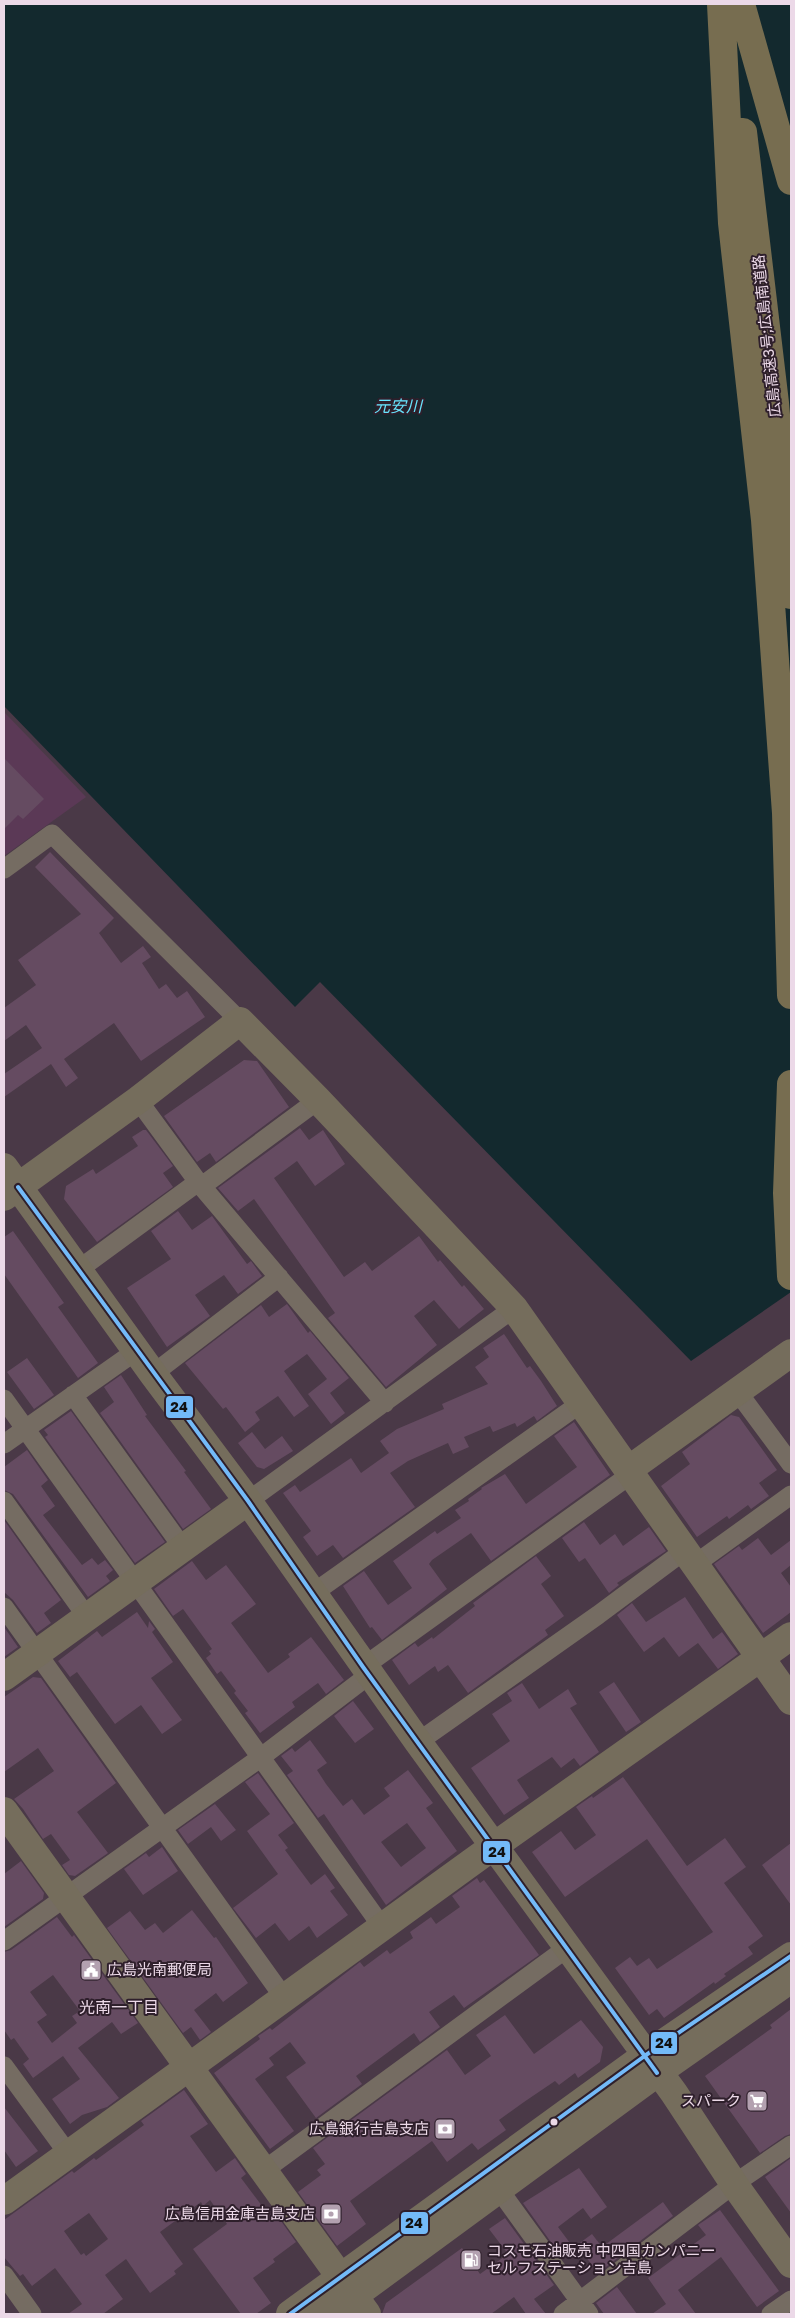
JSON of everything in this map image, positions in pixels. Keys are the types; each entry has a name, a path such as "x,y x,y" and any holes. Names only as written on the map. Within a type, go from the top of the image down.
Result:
{"highway":[{"name":"広島高速3号;広島南道路","path":"723,4 748,167 775,403 791,595"},
{"path":"723,4 732,223 765,520 785,794 791,995"},
{"name":"広島高速3号;広島南道路","path":"736,4 748,167"},
{"path":"741,4 791,181"},
{"path":"791,1084 787,1193 791,1275"}],"street":[{"path":"4,868 52,834 318,1100 514,1308 791,1701"},
{"path":"240,1021 138,1100 8,1184 78,1270 248,1501 366,1671 674,2093 734,2184 791,2264"},
{"path":"138,1100 200,1184 385,1402"},
{"path":"78,1270 318,1100"},
{"path":"153,1374 279,1277"},
{"path":"4,1677 514,1308"},
{"path":"4,1444 136,1351"},
{"path":"4,1940 260,1758 366,1671 623,1480 628,1470 791,1353"},
{"path":"737,1391 791,1464"},
{"path":"73,1395 183,1548"},
{"path":"4,1399 260,1758 384,1928"},
{"path":"312,1594 580,1403"},
{"path":"418,1742 598,1615 791,1496"},
{"path":"4,1501 87,1617"},
{"path":"4,1607 285,1999"},
{"path":"4,2201 384,1928 494,1846 791,1636"},
{"path":"4,1811 354,2296"},
{"path":"263,2171 568,1948"},
{"path":"290,2314 354,2296 791,1956"},
{"path":"329,2314 500,2191 652,2064 791,1979"},
{"path":"4,2066 69,2154"},
{"path":"563,2314 585,2308 734,2184 791,2145"},
{"path":"500,2191 585,2308"},
{"path":"4,2275 32,2314"},
{"path":"771,2314 791,2300"}],"shaded area":[{"path":"4,712 86,797 4,856"}],"water":[{"name":"元安川","path":"4,4 791,4 791,1292 691,1361 320,982 295,1007 4,706"}],"building":[{"path":"4,758 44,799 23,819 18,815 4,829"},
{"path":"50,852 114,918 99,933 121,963 143,946 151,957 142,963 159,989 166,984 177,998 187,991 205,1017 141,1061 114,1023 64,1059 78,1078 66,1087 51,1064 4,1097 4,1074 42,1048 26,1025 4,1041 4,1008 36,985 18,960 81,914 35,867"},
{"path":"244,1060 257,1061 289,1107 216,1162 210,1153 197,1162 164,1116"},
{"path":"300,1128 309,1140 323,1130 345,1164 315,1186 297,1161 274,1178 344,1277 365,1262 372,1271 419,1236 438,1262 440,1260 462,1287 464,1285 484,1309 459,1329 434,1300 414,1316 437,1345 386,1387 328,1318 335,1313 254,1199 238,1211 218,1188"},
{"path":"146,1130 173,1166 163,1173 173,1187 97,1242 64,1199 66,1186 93,1169 96,1174 138,1146 132,1137"},
{"path":"178,1211 192,1230 212,1216 247,1264 251,1261 262,1276 238,1294 224,1275 195,1295 210,1316 167,1347 127,1288 171,1259 151,1231"},
{"path":"13,1231 64,1303 58,1307 98,1363 78,1378 4,1274 4,1237"},
{"path":"287,1304 308,1333 310,1331 349,1378 330,1393 345,1413 331,1424 308,1394 327,1379 307,1354 284,1371 309,1406 294,1417 278,1396 255,1412 260,1420 245,1432 226,1407 223,1409 185,1363 261,1305 269,1317"},
{"path":"504,1334 527,1368 530,1366 557,1406 537,1421 534,1416 517,1427 515,1423 493,1432 490,1426 464,1437 469,1447 453,1454 448,1443 408,1461 390,1473 415,1507 343,1558 333,1545 317,1556 303,1537 311,1531 283,1493 295,1485 300,1492 351,1458 361,1473 389,1453 380,1441 397,1429 444,1409 442,1404 488,1384 475,1367 489,1357 483,1348"},
{"path":"27,1358 54,1395 34,1409 7,1372"},
{"path":"121,1375 147,1415 145,1416 186,1471 184,1472 211,1509 183,1529 100,1413 114,1402 104,1387"},
{"path":"71,1411 165,1542 135,1563 45,1437 48,1435 44,1430"},
{"path":"731,1415 739,1417 777,1470 759,1483 769,1496 751,1509 748,1505 729,1519 727,1516 697,1537 661,1486 690,1464 682,1452"},
{"path":"574,1422 610,1475 491,1561 471,1533 432,1560 429,1564 447,1589 382,1640 372,1627 370,1628 343,1586 364,1571 388,1605 412,1588 393,1561 435,1531 437,1534 461,1518 455,1510 469,1501 468,1499 481,1488 505,1474 526,1504 577,1467 554,1436"},
{"path":"252,1432 265,1449 282,1436 293,1451 264,1469 257,1467 238,1443"},
{"path":"27,1450 48,1480 41,1486 55,1506 43,1515 82,1565 92,1558 98,1565 105,1560 113,1570 106,1576 110,1581 88,1597 13,1494 4,1490 4,1467"},
{"path":"4,1520 61,1600 44,1613 51,1623 37,1633 13,1600 4,1592"},
{"path":"584,1522 600,1545 615,1534 623,1546 649,1527 666,1551 617,1583 619,1585 609,1593 585,1558 579,1562 562,1538"},
{"path":"758,1538 771,1555 791,1540 791,1565 781,1573 791,1587 791,1612 763,1633 714,1564 739,1546 742,1550"},
{"path":"536,1556 551,1576 541,1584 564,1616 545,1630 548,1635 468,1693 448,1665 438,1672 435,1666 409,1685 392,1660 415,1643 418,1647 432,1637 433,1639 475,1606 473,1603"},
{"path":"192,1561 206,1580 226,1565 256,1604 231,1623 268,1673 290,1657 288,1654 311,1637 344,1680 326,1694 318,1683 292,1702 295,1707 260,1733 245,1713 248,1711 234,1693 236,1691 221,1671 217,1674 206,1658 211,1654 209,1651 212,1649 183,1609 173,1616 154,1589"},
{"path":"685,1597 713,1639 722,1632 738,1654 718,1669 698,1643 679,1657 664,1637 644,1652 617,1615 632,1603 646,1622"},
{"path":"137,1612 148,1628 149,1621 155,1629 152,1632 173,1662 151,1678 182,1720 162,1734 141,1705 115,1724 77,1672 70,1677 58,1661 97,1631 102,1637"},
{"path":"4,1627 18,1647 4,1657"},
{"path":"33,1677 41,1678 116,1783 77,1812 108,1853 75,1876 69,1875 62,1865 70,1860 51,1834 43,1839 14,1799 54,1771 38,1748 4,1772 4,1697"},
{"path":"614,1682 641,1722 626,1732 599,1692"},
{"path":"522,1683 539,1709 568,1689 577,1704 570,1708 599,1752 580,1766 574,1758 561,1768 552,1757 517,1780 529,1798 504,1815 471,1768 510,1741 492,1714 512,1701 507,1693"},
{"path":"353,1701 374,1729 355,1743 334,1716"},
{"path":"310,1740 327,1763 317,1770 326,1784 343,1806 352,1799 364,1815 390,1796 384,1788 408,1770 433,1803 426,1808 457,1851 386,1905 324,1814 318,1818 287,1775 293,1771 281,1756 292,1748 295,1752","holes":["407,1823 426,1848 401,1867 381,1842"]},
{"path":"258,1773 294,1823 278,1835 288,1848 285,1850 311,1885 325,1874 335,1888 330,1891 348,1915 317,1938 309,1926 289,1941 275,1923 256,1938 233,1908 278,1874 247,1831 270,1814 245,1782"},
{"path":"623,1777 687,1866 725,1838 746,1867 724,1883 763,1936 748,1947 753,1954 724,1974 726,1976 715,1984 714,1982 664,2018 657,2009 649,2015 615,1968 630,1957 637,1966 649,1958 657,1969 713,1932 647,1839 565,1897 532,1852 561,1831 575,1850 596,1835 576,1807 592,1796 593,1798"},
{"path":"215,1804 236,1830 221,1841 211,1827 188,1844 178,1830"},
{"path":"791,1843 791,1905 762,1865"},
{"path":"162,1847 178,1871 143,1895 124,1869 146,1853 149,1857"},
{"path":"21,1861 44,1893 43,1899 4,1927 4,1874"},
{"path":"477,1878 480,1883 484,1880 539,1955 464,2008 454,1995 429,2012 440,2027 420,2042 414,2033 356,2076 362,2084 316,2118 286,2077 306,2063 290,2042 269,2058 274,2065 255,2079 294,2131 270,2149 214,2073 260,2039 258,2036 270,2028 272,2030 360,1962 364,1967 387,1950 390,1954 413,1938 410,1932 431,1917 436,1924 460,1907 452,1896"},
{"path":"192,1910 214,1938 216,1937 248,1983 223,2002 216,1993 194,2010 211,2032 200,2040 191,2027 183,2033 107,1928 130,1911 145,1930 155,1923 163,1933"},
{"path":"57,1917 72,1937 74,1935 138,2023 121,2034 112,2022 78,2048 119,2098 107,2107 82,2115 70,2124 52,2099 80,2079 63,2056 33,2078 23,2064 29,2059 14,2038 11,2040 4,2030 4,1952 11,1950","holes":["53,1975 80,2011 72,2016 77,2023 52,2043 37,2022 47,2015 30,1992"]},
{"name":"スパーク","path":"791,2009 791,2134 760,2153 705,2076 772,2028 770,2025"},
{"path":"505,2015 534,2054 581,2020 603,2047 600,2062 578,2078 575,2073 559,2085 555,2081 499,2120 506,2130 478,2150 472,2143 447,2162 432,2141 350,2201 366,2224 337,2246 298,2192 321,2175 317,2170 325,2164 313,2148 447,2050 465,2075 491,2056 476,2035"},
{"path":"184,2090 208,2124 190,2136 216,2172 235,2158 246,2174 241,2178 271,2218 276,2214 296,2242 273,2259 275,2262 253,2278 271,2303 256,2314 241,2314 193,2249 227,2224 210,2200 203,2206 201,2202 160,2232 183,2264 174,2271 176,2274 150,2293 126,2259 105,2275 123,2299 103,2314 68,2314 82,2304 55,2268 32,2286 23,2274 20,2276 4,2257 4,2220 72,2171 74,2173 94,2158 96,2160 144,2125 141,2121","holes":["89,2213 108,2239 86,2256 84,2253 81,2255 64,2231"]},
{"path":"4,2107 38,2151 16,2167 4,2150"},
{"path":"791,2158 791,2213 765,2177"},
{"path":"579,2168 607,2207 591,2219 583,2208 558,2227 570,2243 558,2252 523,2203"},
{"path":"663,2202 673,2216 598,2273 577,2245 592,2234 602,2247"},
{"path":"720,2210 779,2291 757,2307 721,2257 678,2290 696,2314 652,2314 666,2304 648,2278 706,2235 698,2225"},
{"path":"505,2218 554,2285 534,2299 546,2314 526,2314 514,2297 491,2314 382,2314 386,2303 462,2248 480,2274 508,2254 489,2229"},
{"path":"617,2287 637,2314 604,2314 596,2303"}],"transit line":[{"name":"24","path":"18,1187 248,1501 363,1667 657,2073"},
{"name":"24","path":"290,2314 646,2055 791,1956"}],"place":[{"name":"広島光南郵便局","path":"91,1970"},
{"name":"スパーク","path":"757,2101"},
{"name":"広島銀行吉島支店","path":"445,2129"},
{"name":"広島信用金庫吉島支店","path":"331,2214"},
{"name":"コスモ石油販売 中四国カンパニー セルフステーション吉島","path":"471,2260"}],"district":[{"name":"光南一丁目","path":"119,2007"}]}
